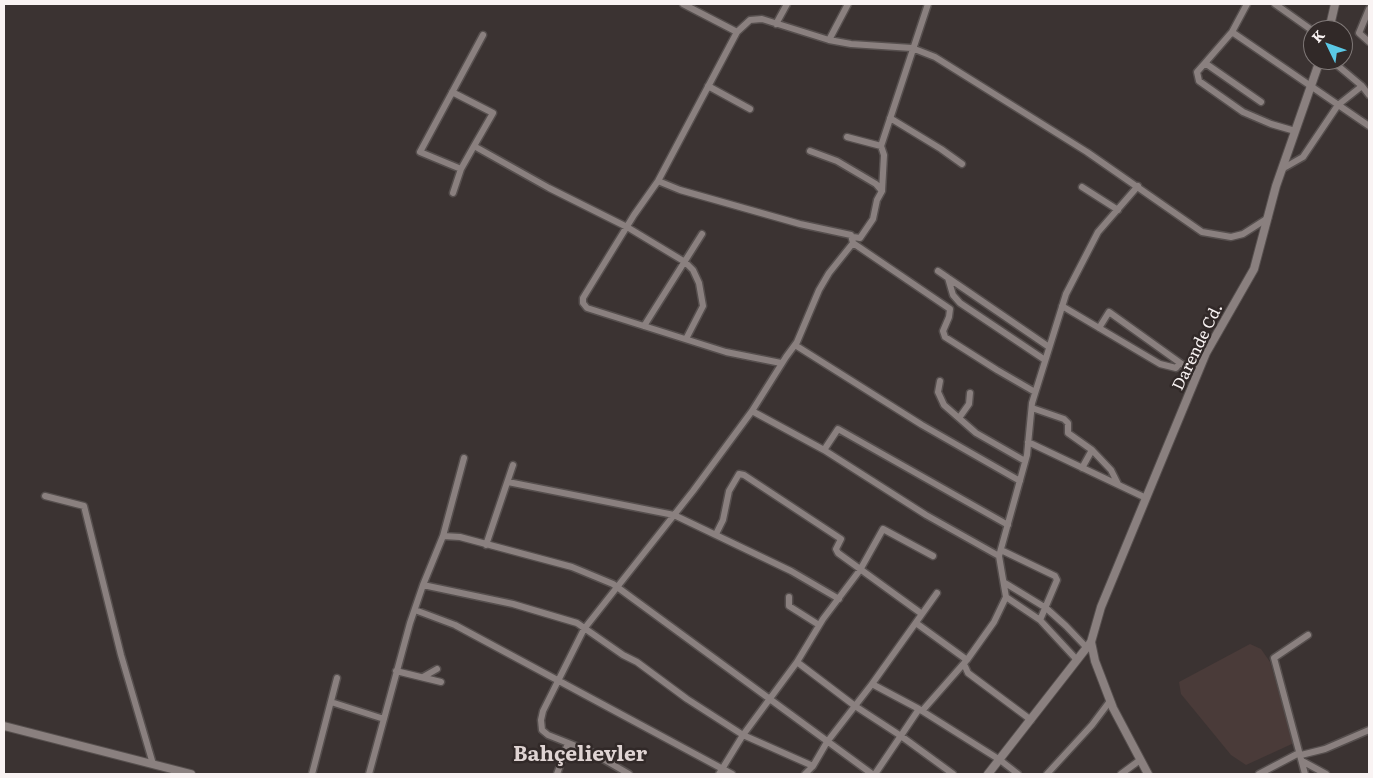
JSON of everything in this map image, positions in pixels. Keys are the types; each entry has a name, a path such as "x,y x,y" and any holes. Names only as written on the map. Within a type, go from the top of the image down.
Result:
{"street":[{"path":"683,4 737,32"},
{"path":"776,24 787,4"},
{"path":"829,40 848,4"},
{"path":"629,774 591,752 555,738 542,730 541,720 543,711 584,629 674,515 752,411 781,363 795,345 822,284 853,240 860,238 870,225 877,200 882,191 884,155 881,146 928,4"},
{"path":"1247,4 1232,32 1197,72 1196,76 1199,81 1243,112 1271,124 1295,131"},
{"path":"1275,4 1303,24"},
{"path":"1331,20 1335,4"},
{"path":"1369,9 1360,33 1369,42"},
{"path":"781,363 726,352 587,308 583,303 583,298 658,181 737,32 750,20 762,19 829,40 851,44 912,48 935,57 1087,152 1202,232 1231,237 1243,234 1268,218"},
{"path":"1232,32 1369,126"},
{"path":"461,169 420,152 483,35"},
{"path":"1205,63 1261,102"},
{"name":"Darende Cd.","path":"1089,645 1102,607 1206,353 1254,269 1282,168 1317,70"},
{"path":"1343,70 1368,92"},
{"path":"708,86 750,109"},
{"path":"1282,168 1303,157 1338,105 1362,86"},
{"path":"452,92 493,113 461,169 453,193"},
{"path":"890,118 962,164"},
{"path":"847,137 881,146"},
{"path":"474,146 542,184 627,227 684,262 693,270 699,283 703,306 686,339"},
{"path":"810,151 836,161 876,184 882,191"},
{"path":"658,181 680,190 800,224 851,234 853,240 950,309 943,331 945,337 1035,392"},
{"path":"443,536 460,537 572,567 607,580 873,774 921,710 965,662 994,622 1006,597 1000,553 1026,461 1035,392 1062,306 1066,294 1098,232 1138,186"},
{"path":"1082,187 1118,210"},
{"path":"644,326 702,234"},
{"path":"938,271 1049,347"},
{"path":"948,278 953,295 960,303 1045,360"},
{"path":"1062,306 1160,364 1176,368 1180,363"},
{"path":"1099,328 1109,312 1198,375"},
{"path":"795,345 922,425 1020,481"},
{"path":"940,381 938,392 944,405 976,434 1026,461"},
{"path":"959,418 969,404 970,394"},
{"path":"1032,408 1068,422 1068,433 1092,450 1111,470 1118,484"},
{"path":"752,411 824,450 926,514 1000,553 1055,576 1057,580 1040,620"},
{"path":"824,450 838,429 1008,525"},
{"path":"1028,442 1146,498"},
{"path":"1082,468 1092,450"},
{"path":"369,774 396,671 423,585 443,536 464,458"},
{"path":"486,545 513,465"},
{"path":"716,534 723,520 729,490 739,474 744,475 841,538 836,550 838,553 922,614"},
{"path":"508,482 674,515 791,571 838,598"},
{"path":"45,496 84,506 121,655 153,764"},
{"path":"721,772 743,735 797,662 819,625 860,570 883,529 933,556"},
{"path":"1005,583 1046,608 1089,645 1110,701 1148,774"},
{"path":"423,585 513,604 576,623 623,655 637,662 687,699 743,735 813,766"},
{"path":"805,774 813,766 827,742 872,684 937,592"},
{"path":"790,597 789,606 819,625"},
{"path":"1006,597 1040,620 1077,660"},
{"path":"415,610 455,625 558,680 721,772 732,774"},
{"path":"916,623 965,662 968,673 1031,720"},
{"path":"1305,774 1274,658 1308,635"},
{"path":"990,774 1089,645"},
{"path":"797,662 855,706 901,736 953,774"},
{"path":"424,677 436,669"},
{"path":"396,671 441,682"},
{"path":"312,774 337,678"},
{"path":"872,684 921,710 1000,760 1018,774"},
{"path":"1047,774 1092,725 1110,701"},
{"path":"331,702 384,719"},
{"path":"4,726 186,774"},
{"path":"1259,774 1301,756 1326,749 1369,730"},
{"path":"557,774 568,743"},
{"path":"1301,756 1326,774"},
{"path":"1122,774 1140,760"}],"shaded area":[{"path":"1250,644 1261,649 1270,662 1294,743 1246,765 1231,755 1181,694 1179,682"}],"district":[{"name":"Bahçelievler","path":"580,755"}]}
